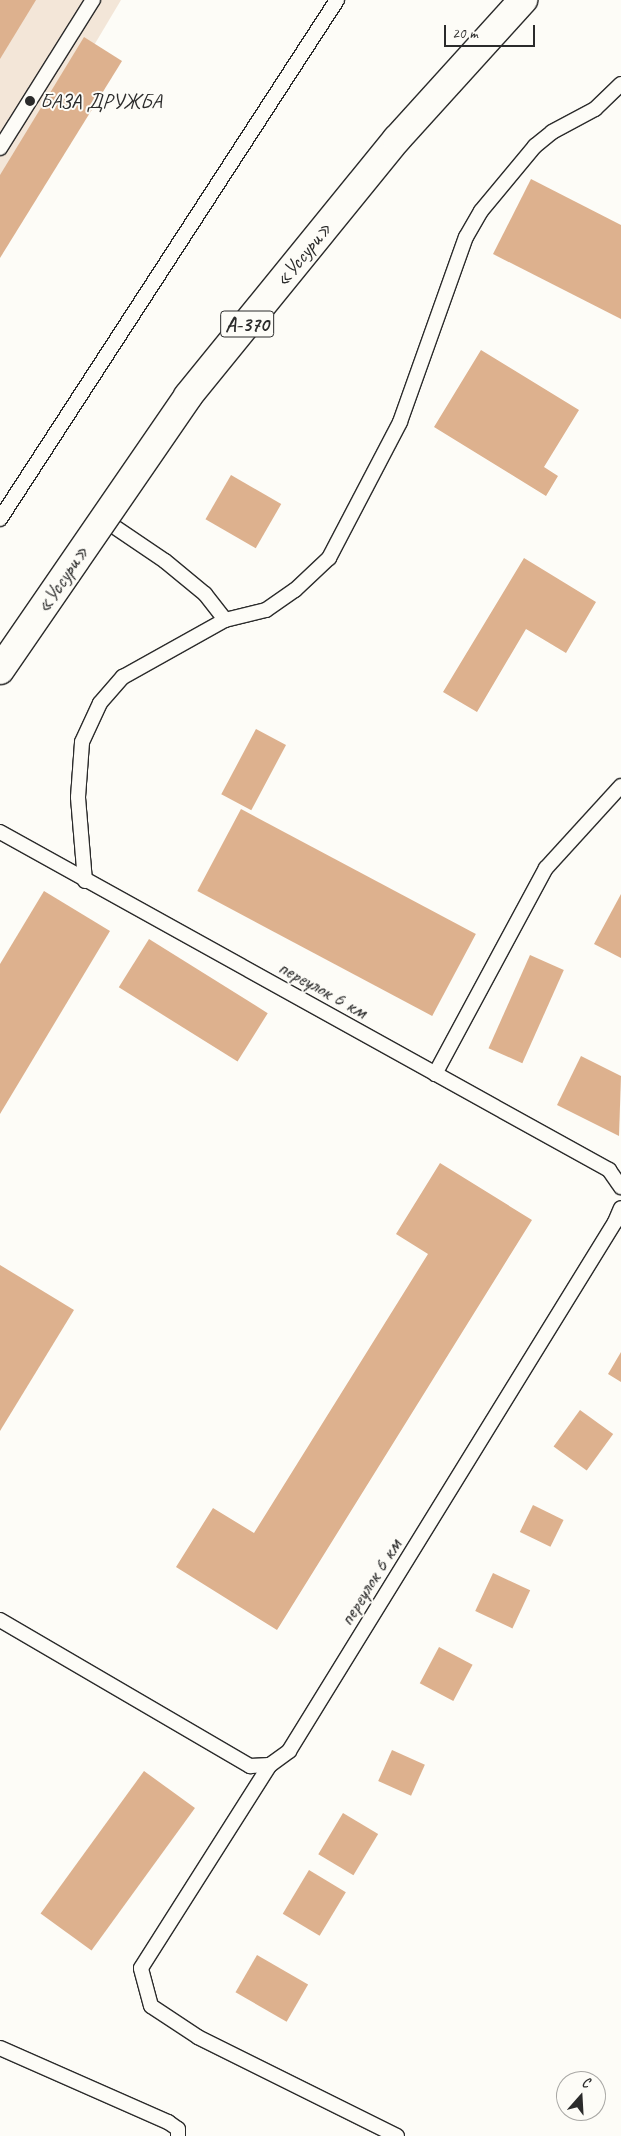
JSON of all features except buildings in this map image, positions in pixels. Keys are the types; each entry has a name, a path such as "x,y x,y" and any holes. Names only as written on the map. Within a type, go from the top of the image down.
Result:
{"highway":[{"name":"«Уссури»","path":"0,670 188,396 397,138 523,0"}],"lane":[{"path":"0,148 93,0"},
{"path":"0,519 337,0"},
{"path":"85,881 78,797 82,742 100,703 123,678 225,620 266,610 295,590 329,558 400,422 466,237 481,211 535,146 552,132 595,109 621,84"},
{"path":"100,516 172,566 205,594 225,620"},
{"path":"435,1074 546,868 621,786"},
{"name":"переулок 6 км","path":"0,832 85,881 609,1170 621,1186"},
{"name":"переулок 6 км","path":"397,2136 198,2037 151,2006 141,1968 270,1764 289,1751 616,1222 621,1208"},
{"path":"0,1620 250,1766 270,1764"},
{"path":"0,2048 168,2122 178,2129 178,2136"}],"shaded area":[{"name":"БАЗА ДРУЖБА","path":"0,0 121,0 0,203"}],"place":[{"name":"БАЗА ДРУЖБА","path":"30,101"}]}
